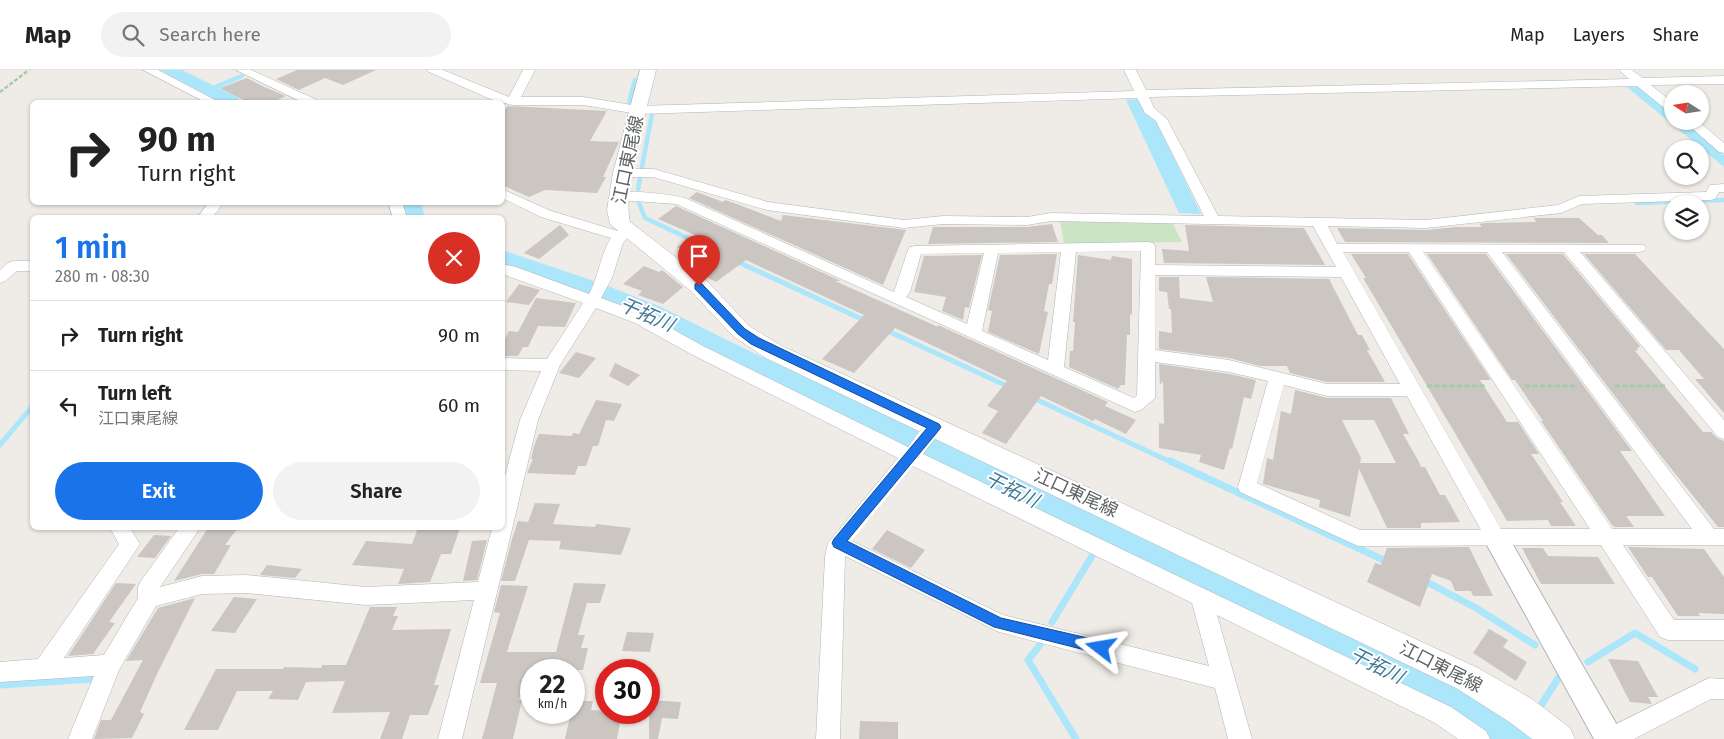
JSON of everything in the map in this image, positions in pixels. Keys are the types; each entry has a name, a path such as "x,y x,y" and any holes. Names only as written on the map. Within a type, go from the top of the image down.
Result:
{"main road":[{"name":"江口東尾線","path":"648,70 619,196 617,210 622,233 677,267 699,286 741,331 921,443 1466,678 1520,710 1558,739"}],"street":[{"path":"149,70 209,100"},
{"path":"242,70 307,100"},
{"path":"433,70 499,98 513,101 583,101 638,110 1142,94 1724,80"},
{"path":"513,101 529,70"},
{"path":"1130,70 1149,110 1161,119 1213,220"},
{"path":"1625,70 1664,102"},
{"path":"1701,130 1724,149"},
{"path":"623,173 654,173 767,206 904,224 943,220 1027,222 1051,218 1426,224 1561,209 1580,200 1710,196 1715,188 1724,188"},
{"path":"505,194 546,214 622,233 612,246 607,274 552,365 529,420 505,515"},
{"path":"619,196 665,198 680,201 896,299 1135,406 1146,398 1148,246 915,250 902,292 896,299"},
{"path":"206,215 215,205"},
{"path":"1318,222 1610,739 1709,688 1724,689"},
{"path":"1055,370 1069,248"},
{"path":"1333,248 1639,248"},
{"path":"1413,248 1668,630 1724,630"},
{"path":"1491,248 1595,386 1716,537"},
{"path":"1568,248 1724,432"},
{"path":"974,333 992,249"},
{"path":"0,278 13,266 30,266"},
{"path":"505,269 595,295 697,350 921,443 1201,597 1443,715 1478,739"},
{"path":"1147,270 1346,272"},
{"path":"1146,355 1229,366 1327,390 1413,390"},
{"path":"505,364 552,365"},
{"path":"1277,379 1247,487 1358,538 1716,537"},
{"path":"828,739 835,557 838,543 921,443"},
{"path":"44,669 130,544 121,530"},
{"path":"80,739 110,665 149,599 148,587 189,530"},
{"path":"450,739 501,530"},
{"path":"838,543 999,623 1224,680"},
{"path":"149,599 202,585 246,584 366,596 487,591"},
{"path":"1201,597 1240,739"},
{"path":"0,672 110,665"}],"path":[{"path":"0,92 29,70"},
{"path":"1413,390 1422,386 1686,386"}],"green space":[{"path":"1060,220 1172,222 1182,242 1064,244"}],"water":[{"path":"1627,87 1640,87 1664,107 1664,118"},
{"path":"1140,99 1147,113 1156,121 1201,214 1179,213 1126,100"},
{"path":"1679,130 1693,130 1705,140 1691,140"},
{"path":"1709,143 1724,155 1724,167 1709,155"}],"building":[{"path":"297,70 376,70 343,85 325,78 299,90 276,79"},
{"path":"247,78 286,96 277,100 243,100 220,88"},
{"path":"508,106 607,111 590,141 619,142 603,177 606,177 597,193 545,190 529,197 505,186 505,110"},
{"path":"697,192 723,202 725,200 734,203 781,221 783,215 906,230 883,285 689,198"},
{"path":"676,206 841,281 835,281 938,327 938,325 1108,402 1105,406 1136,420 1126,434 1095,419 1093,421 1041,396 1006,444 982,433 998,411 987,406 1007,381 895,328 854,373 822,359 864,315 746,260 716,282 704,276 679,258 687,252 677,247 695,235 658,219"},
{"path":"1534,218 1579,218 1598,235 1602,235 1609,243 1345,242 1337,228 1426,230 1482,227 1479,224 1485,223 1536,222"},
{"path":"1052,224 1058,242 928,244 933,227 1027,227"},
{"path":"560,225 569,235 539,259 524,253"},
{"path":"1185,225 1304,228 1325,265 1164,263 1162,249 1189,251"},
{"path":"1057,254 1052,284 1049,284 1044,311 1048,312 1039,354 988,332 992,311 988,310 1000,255"},
{"path":"1351,254 1408,254 1491,380 1480,380 1507,422 1518,422 1539,454 1531,454 1563,502 1560,502 1576,526 1551,526 1548,520 1507,521 1363,278 1366,278"},
{"path":"1427,254 1486,254 1632,451 1620,451 1665,516 1626,516 1634,527 1615,527 1612,525 1541,421 1543,421 1515,380 1512,380"},
{"path":"1506,254 1563,254 1640,346 1635,351 1703,432 1711,432 1717,438 1724,441 1724,527 1718,527 1657,451"},
{"path":"1584,254 1635,254 1724,349 1724,413 1695,379 1704,379 1679,350 1666,350"},
{"path":"982,255 969,308 965,307 963,320 942,311 946,297 914,292 924,256"},
{"path":"1078,255 1111,260 1112,256 1132,259 1132,315 1130,314 1130,335 1127,335 1125,385 1121,385 1118,389 1069,367 1070,351 1073,351 1075,322 1073,322"},
{"path":"644,266 659,272 662,270 683,287 663,304 638,295 642,291 623,284"},
{"path":"1159,277 1179,277 1180,298 1213,302 1206,277 1329,279 1358,335 1362,335 1370,350 1367,350 1385,382 1327,382 1290,373 1287,366 1260,366 1229,358 1159,349 1159,331 1172,333 1171,309 1169,309 1167,292 1159,291"},
{"path":"519,284 540,290 529,305 506,302"},
{"path":"536,298 576,303 565,327 538,326 528,347 523,347 518,356 505,356 505,339 509,331 518,332"},
{"path":"576,352 596,358 579,378 559,373"},
{"path":"615,363 640,375 628,386 609,376"},
{"path":"1159,364 1229,374 1256,380 1251,399 1244,397 1232,449 1230,448 1224,470 1199,462 1201,455 1159,448 1159,423 1164,424 1163,381 1160,385"},
{"path":"1295,390 1327,398 1391,398 1409,434 1403,434 1421,467 1425,467 1440,495 1445,495 1460,522 1421,523 1421,528 1387,528 1359,469 1350,517 1319,507 1320,500 1263,484 1267,458 1273,460 1281,411 1291,414","holes":["1342,420 1374,420 1396,463 1360,463 1361,458"]},
{"path":"596,400 622,404 614,421 606,420 598,446 593,446 586,466 578,466 575,475 527,473 533,459 531,459 534,446 539,434 572,436 573,433 579,434"},
{"path":"535,503 560,504 553,524 595,527 596,524 631,528 621,555 559,549 561,541 529,540 515,581 501,581 518,521 528,522"},
{"path":"207,530 236,530 225,545 231,545 214,574 202,574 174,581"},
{"path":"417,530 459,530 451,554 441,554 430,582 398,584 404,569 352,565 366,541 412,544"},
{"path":"887,530 925,550 911,568 872,549"},
{"path":"154,535 171,536 155,558 137,557"},
{"path":"487,540 477,580 463,581 472,541"},
{"path":"1469,547 1493,596 1473,596 1471,591 1455,591 1451,581 1432,574 1420,607 1367,582 1375,563 1381,565 1387,548"},
{"path":"1628,547 1704,549 1724,577 1724,614 1698,613 1700,616 1678,616 1652,577 1648,577"},
{"path":"1522,548 1543,548 1548,556 1598,557 1615,584 1541,584"},
{"path":"267,565 302,569 295,578 260,575"},
{"path":"116,583 136,584 109,622 115,623 93,654 68,656"},
{"path":"574,583 606,584 600,603 587,603 578,635 585,635 581,648 588,648 585,661 585,659 520,659 520,709 513,739 482,739 497,683 480,683 500,613 494,612 501,585 528,586 507,652 556,652"},
{"path":"234,597 257,599 235,633 211,631"},
{"path":"195,598 157,674 140,712 144,714 132,738 94,739 101,720 111,720 143,660 126,661 158,608"},
{"path":"370,607 397,607 393,616 398,616 392,630 451,629 434,685 439,685 428,715 410,715 402,739 380,739 390,712 332,713 345,681 306,682 298,700 268,699 273,691 237,691 218,730 184,730 216,669 321,668 322,665 346,665"},
{"path":"1489,629 1508,640 1503,647 1527,662 1516,681 1473,653"},
{"path":"627,632 654,633 650,652 622,651"},
{"path":"1608,659 1638,661 1658,697 1648,697 1652,704 1630,702"},
{"path":"585,701 593,701 591,710 595,710 595,724 620,724 617,739 565,739 568,724 585,724"},
{"path":"660,701 681,702 678,719 662,718 658,739 649,739 649,724 660,724"},
{"path":"860,721 898,722 898,739 859,739"}],"waterway":[{"name":"干拓川","path":"165,70 225,100"},
{"path":"206,91 242,76"},
{"path":"629,103 635,80"},
{"path":"642,167 652,114"},
{"path":"638,189 640,179"},
{"path":"1637,203 1724,200"},
{"path":"639,203 645,218 696,242"},
{"name":"干拓川","path":"409,205 411,215"},
{"name":"干拓川","path":"505,259 593,290 651,314 728,353 1451,701 1513,739"},
{"path":"736,261 866,321"},
{"path":"886,330 1009,387"},
{"path":"1031,397 1173,463"},
{"path":"0,445 30,409"},
{"path":"1170,461 1388,562"},
{"path":"1052,622 1092,556"},
{"path":"1423,580 1476,608 1535,645"},
{"path":"1588,662 1635,633 1695,669"},
{"path":"1040,645 1028,660 1076,739"},
{"path":"1538,710 1559,677"},
{"path":"0,685 93,679"}],"route":[{"path":"699,286 741,331 755,341 774,352 935,427 838,543 999,623 1101,648"}]}
